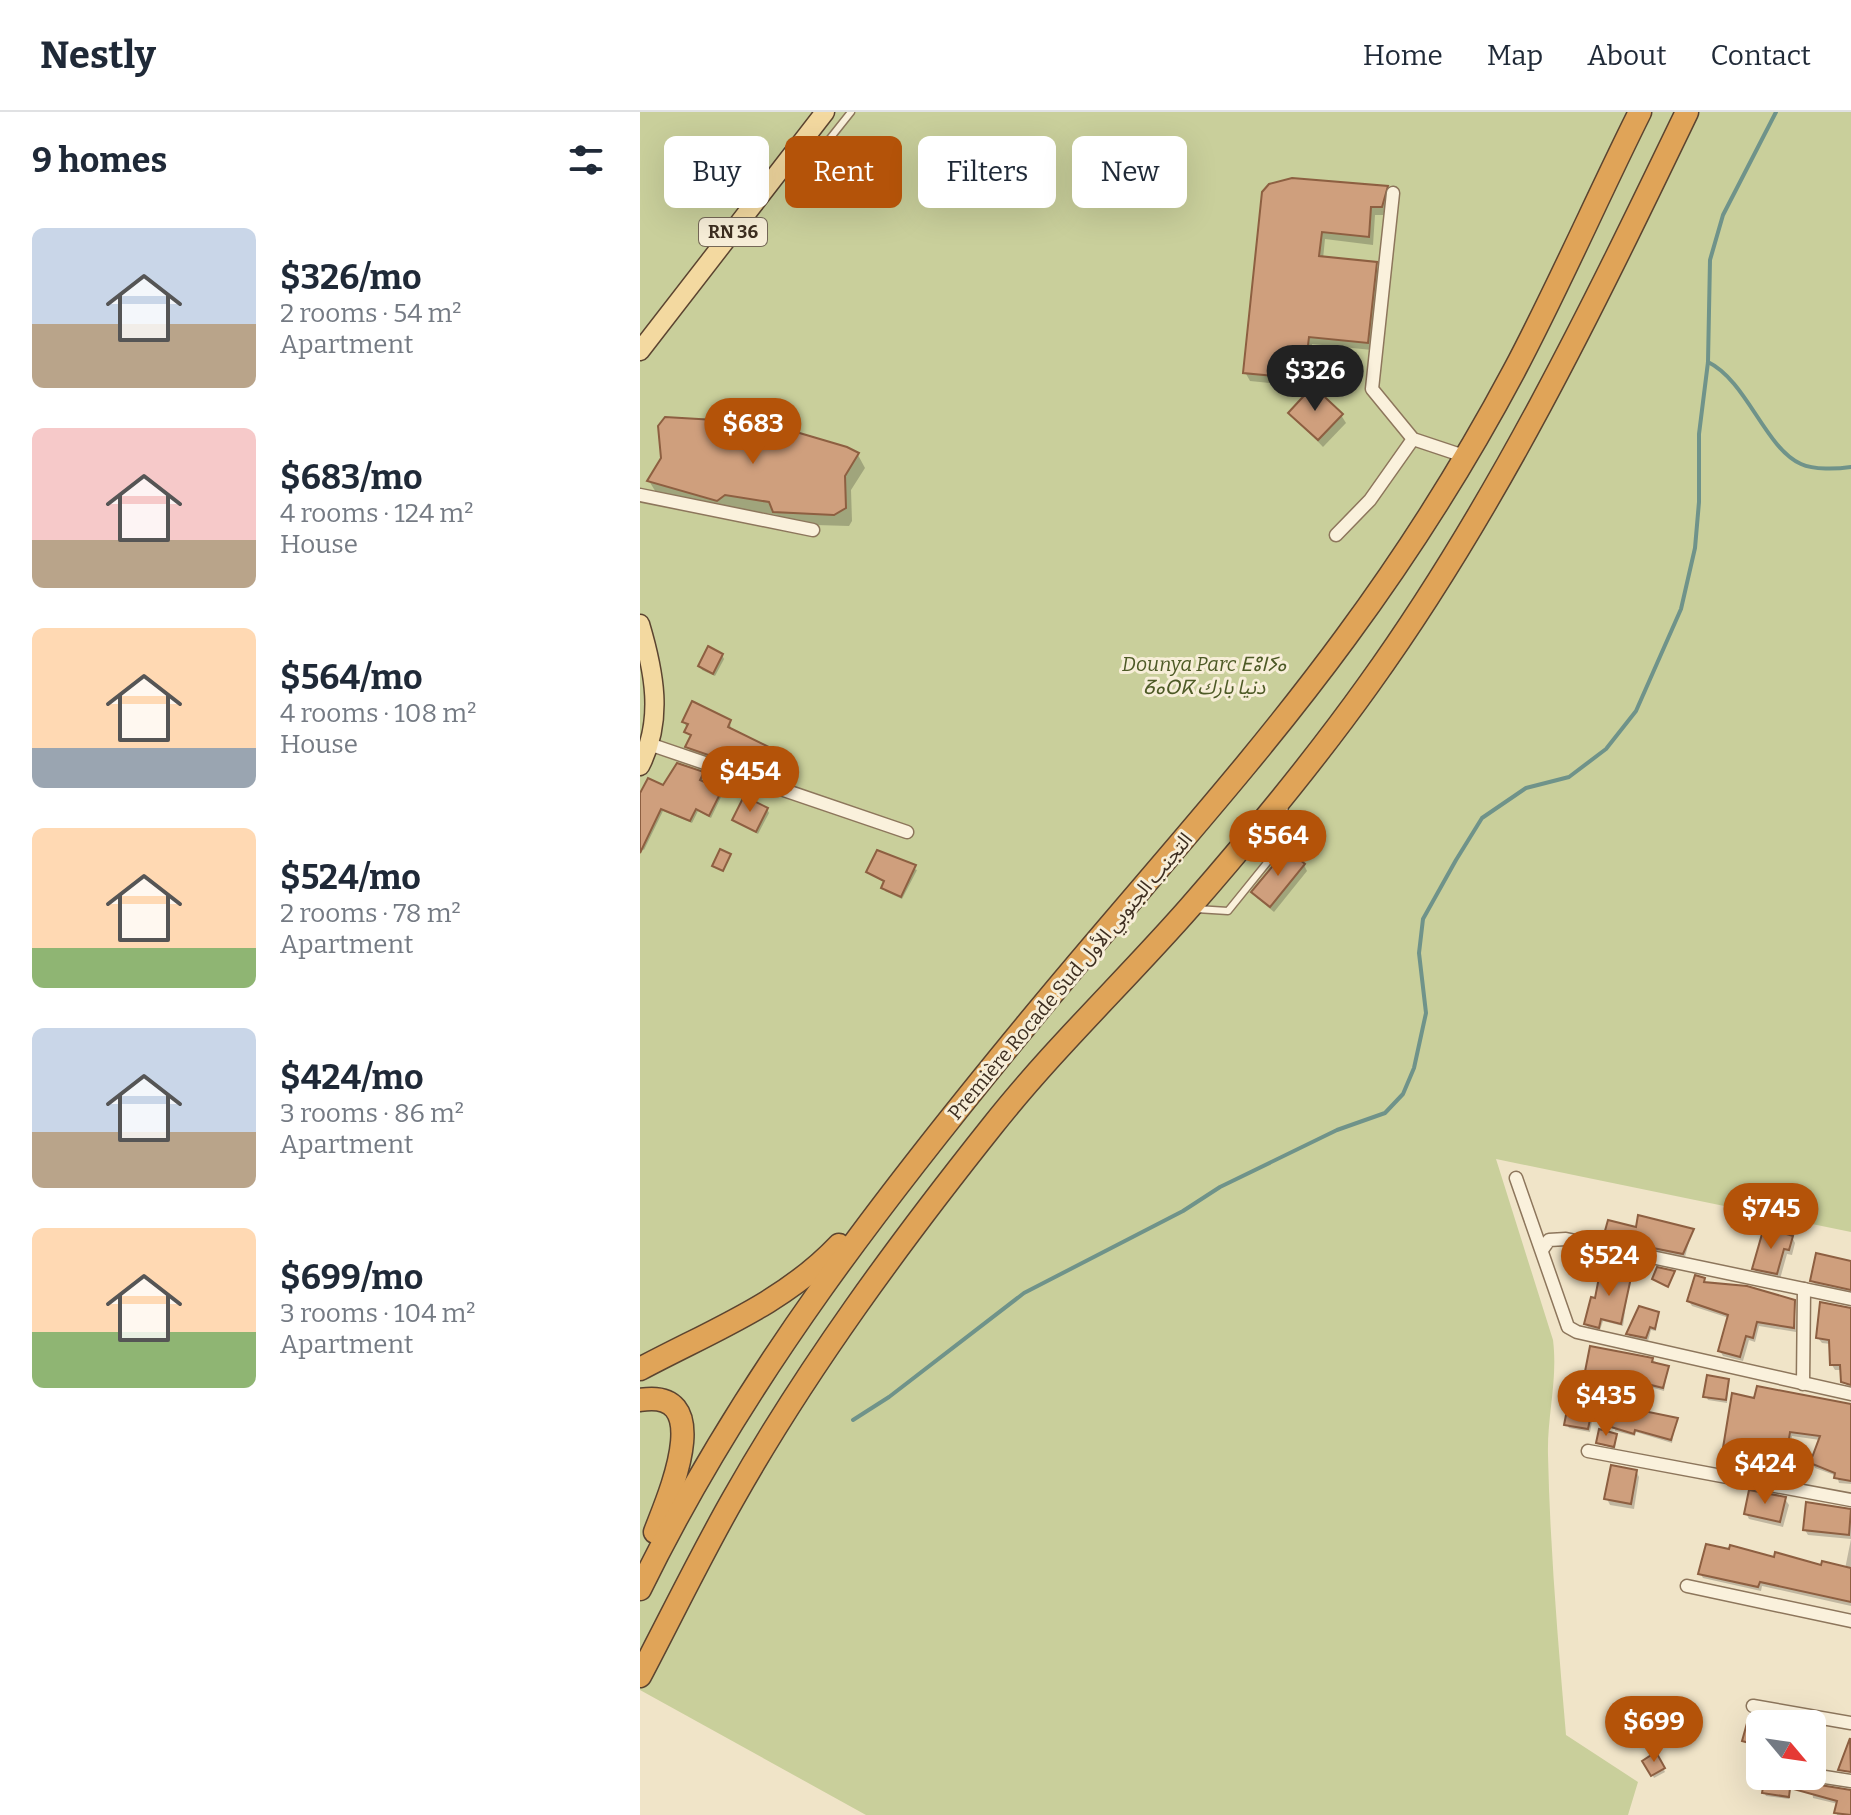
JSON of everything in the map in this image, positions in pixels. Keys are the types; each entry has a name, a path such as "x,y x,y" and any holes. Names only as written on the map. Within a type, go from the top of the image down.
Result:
{"highway":[{"name":"Première Rocade Sud التجنب الجنوبي الأول","path":"640,1589 672,1524 753,1385 912,1168 1036,1012 1279,726 1409,548 1513,372 1640,112"},
{"name":"Première Rocade Sud التجنب الجنوبي الأول","path":"640,1676 740,1486 801,1388 890,1262 994,1123 1101,1001 1188,909 1369,685 1481,514 1591,313 1687,112"},
{"path":"640,1369 734,1324 800,1282 912,1168"},
{"path":"640,1400 654,1398 670,1405 681,1422 683,1442 679,1468 640,1572"}],"main road":[{"name":"RN 36","path":"640,351 825,112"},
{"path":"640,624 654,683 656,720 640,766"}],"street":[{"path":"1393,193 1372,389 1413,439 1464,456"},
{"path":"1336,535 1370,500 1413,439"},
{"path":"640,495 813,530"},
{"path":"649,744 907,832"},
{"path":"1516,1178 1568,1327 1577,1332 1851,1394"},
{"path":"1542,1250 1549,1240 1566,1239 1851,1299"},
{"path":"1803,1384 1804,1289"},
{"path":"1588,1451 1851,1500"},
{"path":"1687,1586 1851,1621"},
{"path":"1753,1706 1851,1723"},
{"path":"1826,1777 1851,1781"}],"lane":[{"path":"832,136 851,112"},
{"path":"1188,909 1228,911 1287,838 1283,793"}],"green space":[{"name":"Dounya Parc ⴹⵓⵏⵢⴰ ⵒⴰⵔⴽ دنيا بارك","path":"640,112 1851,112 1851,1232 1496,1159 1553,1340 1549,1490 1566,1735 1638,1782 1628,1815 866,1815 640,1690"}],"building":[{"path":"1292,178 1388,186 1382,207 1371,207 1369,237 1322,232 1319,256 1377,262 1368,343 1309,337 1304,379 1243,373 1262,192 1269,184"},
{"path":"1313,386 1343,414 1318,440 1288,413"},
{"path":"665,417 732,421 738,429 783,438 786,429 859,453 845,476 846,508 834,515 773,512 769,502 725,495 717,501 647,481 661,458 658,426"},
{"path":"708,646 723,654 713,674 698,666"},
{"path":"692,701 731,720 728,727 777,751 766,774 718,754 717,758 685,747 691,735 684,732 688,724 682,722"},
{"path":"677,763 704,772 700,780 722,790 709,816 696,809 690,821 661,809 640,853 640,793 648,778 663,785"},
{"path":"744,796 768,808 756,832 732,820"},
{"path":"720,849 731,854 723,871 712,866"},
{"path":"1287,849 1305,864 1270,907 1251,892"},
{"path":"877,850 916,865 901,897 881,888 884,881 866,872"},
{"path":"1638,1215 1694,1229 1683,1254 1603,1238 1608,1220 1636,1227"},
{"path":"1764,1227 1793,1236 1789,1250 1784,1249 1777,1274 1752,1269"},
{"path":"1816,1253 1851,1261 1851,1290 1810,1281"},
{"path":"1601,1267 1632,1273 1621,1324 1601,1319 1599,1328 1584,1324 1591,1297 1595,1298"},
{"path":"1657,1267 1675,1271 1668,1287 1652,1279"},
{"path":"1695,1275 1705,1278 1704,1282 1747,1286 1795,1300 1794,1328 1757,1322 1753,1338 1746,1336 1740,1357 1718,1351 1728,1315 1687,1301"},
{"path":"1820,1302 1851,1308 1851,1385 1841,1382 1840,1365 1830,1365 1829,1340 1816,1338"},
{"path":"1639,1306 1659,1312 1655,1329 1650,1327 1646,1338 1626,1334"},
{"path":"1590,1346 1653,1358 1652,1362 1669,1366 1663,1388 1635,1381 1629,1408 1678,1418 1671,1440 1611,1427 1622,1387 1598,1382 1588,1429 1564,1425 1570,1395 1580,1397"},
{"path":"1707,1375 1729,1379 1726,1400 1703,1397"},
{"path":"1757,1386 1851,1404 1851,1481 1834,1478 1835,1473 1810,1463 1820,1436 1790,1432 1783,1478 1720,1466 1732,1393 1754,1398"},
{"path":"1599,1429 1617,1434 1614,1447 1596,1443"},
{"path":"1611,1465 1637,1470 1631,1504 1604,1499"},
{"path":"1749,1490 1786,1497 1780,1522 1744,1514"},
{"path":"1806,1502 1851,1509 1849,1535 1803,1530"},
{"path":"1706,1544 1729,1549 1730,1545 1774,1557 1775,1552 1821,1565 1822,1561 1851,1568 1851,1602 1760,1582 1758,1587 1698,1574"},
{"path":"1678,1715 1698,1724 1693,1734 1673,1725"},
{"path":"1850,1738 1851,1772 1838,1770"},
{"path":"1656,1752 1665,1768 1651,1776 1642,1761"},
{"path":"1826,1786 1851,1790 1851,1815 1834,1813 1837,1801 1797,1790 1826,1790"},
{"path":"1763,1790 1790,1790 1789,1797 1762,1793"}],"waterway":[{"path":"853,1420 889,1397 1024,1293 1183,1211 1220,1187 1337,1130 1385,1113 1403,1094 1414,1068 1426,1013 1419,953 1423,919 1456,860 1482,818 1526,788 1569,777 1606,749 1636,711 1681,609 1695,548 1699,502 1699,434 1708,362 1710,260 1723,215 1776,112"},
{"path":"1708,362 1734,384 1788,456 1812,467 1851,467"}]}
